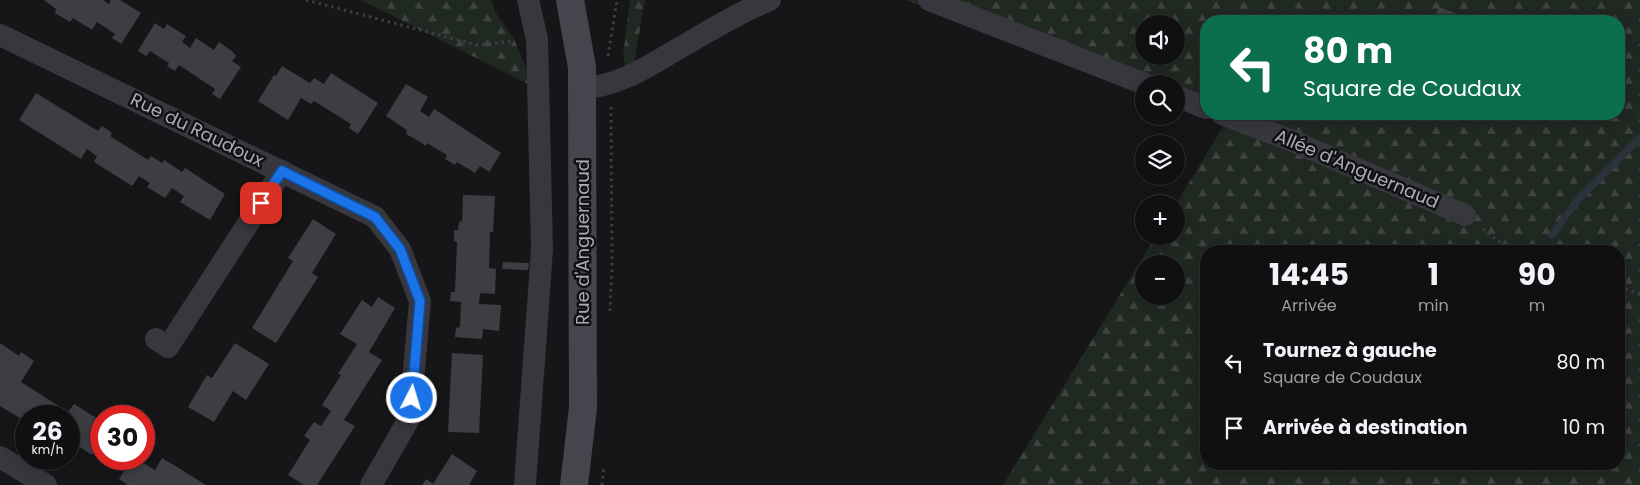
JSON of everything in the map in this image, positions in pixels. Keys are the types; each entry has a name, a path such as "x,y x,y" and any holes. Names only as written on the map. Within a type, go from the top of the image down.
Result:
{"main road":[{"name":"Rue d'Anguernaud","path":"570,0 580,59 582,88 583,408 574,485"}],"street":[{"path":"525,485 542,248 537,38 528,0"},
{"path":"582,88 596,88 640,72 717,27 770,0"},
{"path":"929,0 1135,80"},
{"name":"Rue du Raudoux","path":"0,35 375,217 400,249 420,301 410,417 371,485"},
{"path":"1185,100 1200,106"},
{"name":"Allée d'Anguernaud","path":"1238,120 1290,140 1465,215"},
{"path":"156,340 168,347 282,171"},
{"path":"0,456 46,485"}],"path":[{"path":"306,0 477,45 537,38"},
{"path":"1465,215 1503,245"},
{"path":"1625,289 1640,294"}],"green space":[{"path":"361,0 491,0 496,13 515,41 534,87"},
{"path":"630,0 645,0 630,86 623,56"},
{"path":"905,0 1640,0 1640,485 1003,485 1135,270 1135,305 1185,305 1185,255 1144,255 1150,245 1185,245 1185,195 1182,195 1227,120 1625,120 1625,15 1200,15 1200,103 1185,97 1185,75 1135,75 1135,80"}],"building":[{"path":"44,0 103,0 109,4 111,0 120,0 141,13 121,44 112,38 115,34 97,22 92,30 73,18 70,22 55,13 56,9"},
{"path":"1439,7 1460,15 1436,15"},
{"path":"155,23 164,29 167,24 186,36 182,42 190,48 196,38 214,50 219,42 233,52 236,56 232,61 241,67 220,99 212,94 215,89 179,65 175,71 167,66 169,63 150,51 146,56 138,51"},
{"path":"282,66 310,83 314,78 324,84 331,73 378,103 358,134 349,128 351,124 314,101 311,104 301,98 288,120 258,101 274,75 276,76"},
{"path":"406,84 428,97 420,111 429,117 434,109 501,153 489,172 480,166 475,173 457,162 455,165 445,159 447,155 427,143 426,146 406,134 407,130 386,116"},
{"path":"36,93 98,131 102,126 112,133 110,136 148,160 151,156 162,163 164,160 182,172 185,168 225,194 210,220 180,202 184,196 172,188 165,198 147,187 150,183 139,176 132,186 94,162 97,156 87,149 81,159 19,120"},
{"path":"463,195 495,196 493,232 490,232 489,268 496,269 495,294 480,293 479,304 501,305 499,331 483,329 482,339 455,337 456,328 460,327 461,302 450,301 451,292 455,292 457,242 454,241 454,230 458,230 459,221 462,222"},
{"path":"313,219 336,234 312,273 318,277 276,343 252,328 293,261 288,258"},
{"path":"503,262 529,263 528,270 502,269"},
{"path":"378,297 395,308 369,352 382,360 344,420 355,426 317,485 304,485 288,475 310,440 304,436 314,422 321,426 331,411 322,405 341,375 338,374 357,344 340,334 362,300 372,307"},
{"path":"0,343 19,356 21,352 34,361 21,382 57,405 15,405 15,415 0,406"},
{"path":"235,343 269,364 246,400 233,391 214,422 188,407 207,375 212,378"},
{"path":"452,353 483,355 479,433 448,432"},
{"path":"80,408 90,414 90,454 80,447"},
{"path":"452,454 477,471 469,485 422,485 426,479 433,484"},
{"path":"162,458 206,485 128,485 119,479 125,470 155,470"}],"waterway":[{"path":"1552,235 1576,202 1640,138"}],"route":[{"path":"261,203 282,171 375,217 400,249 420,301 412,398"}]}
